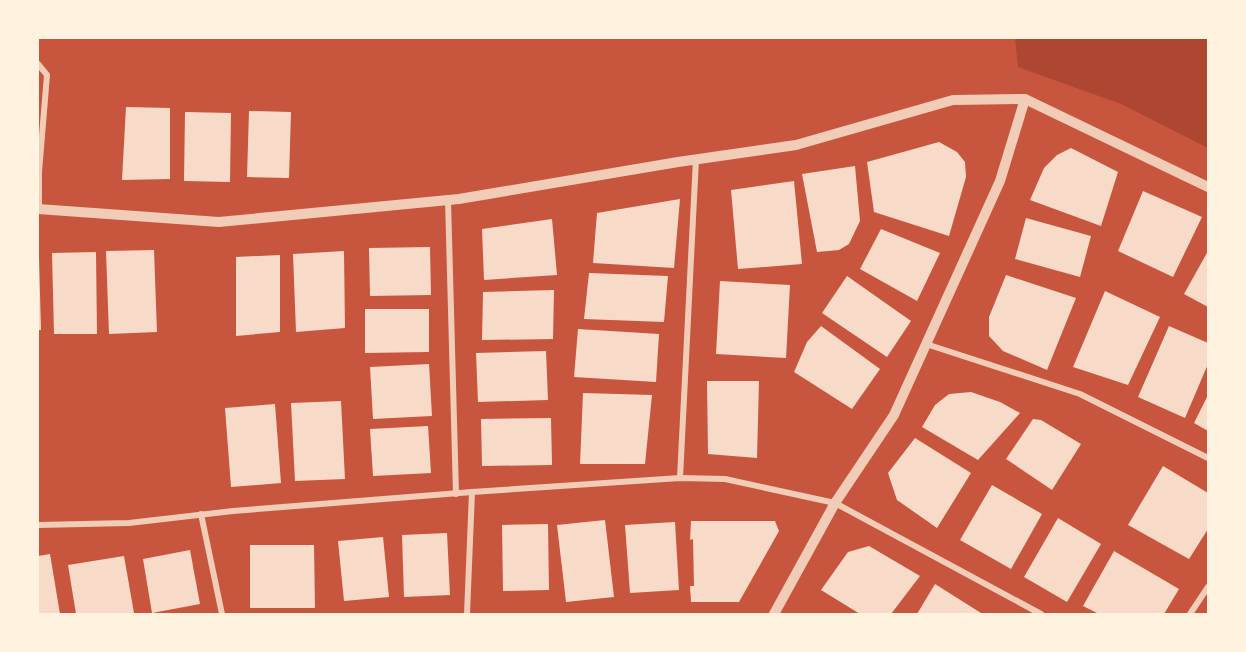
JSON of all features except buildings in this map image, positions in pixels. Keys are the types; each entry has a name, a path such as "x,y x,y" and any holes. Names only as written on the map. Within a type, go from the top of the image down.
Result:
{"street":[{"path":"38,63 47,75 38,209 219,222 448,200 796,145 953,100 1025,99 1209,187"},
{"path":"774,615 835,503 894,415 1000,181 1025,99"},
{"path":"680,478 696,159"},
{"path":"448,200 456,494"},
{"path":"926,344 1080,394 1209,458"},
{"path":"38,525 129,523 201,514 472,492 680,478 725,479 835,503 1041,615"},
{"path":"467,615 472,492"},
{"path":"201,514 222,615"},
{"path":"1190,615 1209,587"}],"shaded area":[{"path":"1015,38 1208,38 1208,148 1121,104 1018,67"}]}
